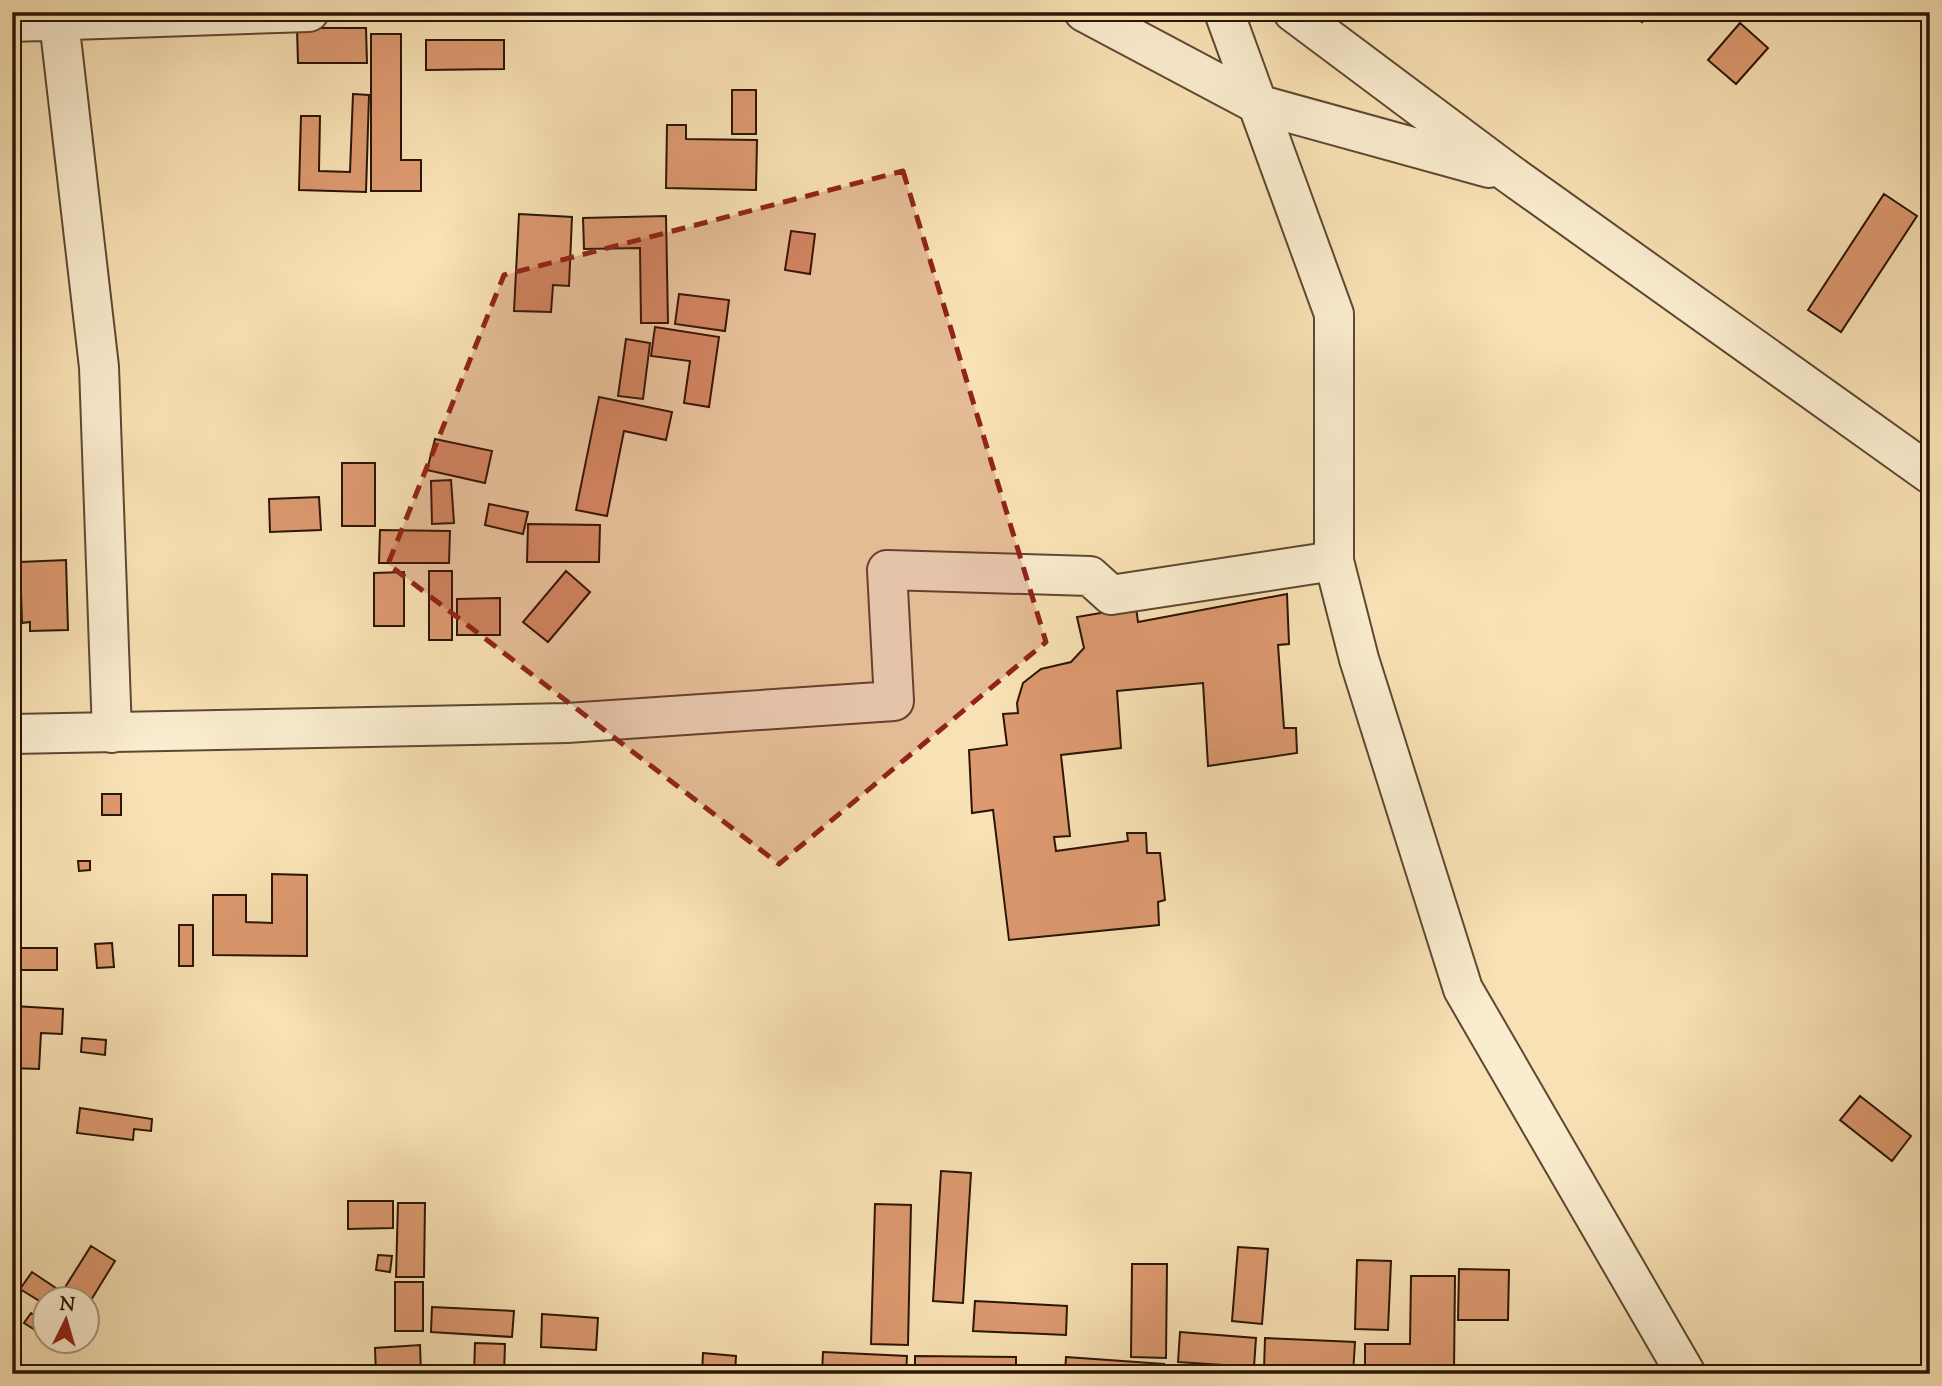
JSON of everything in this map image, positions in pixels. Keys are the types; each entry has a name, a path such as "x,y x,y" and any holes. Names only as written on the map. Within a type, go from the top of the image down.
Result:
{"street":[{"path":"12,22 309,12"},
{"path":"1084,12 1257,104 1511,175"},
{"path":"1224,12 1334,314 1334,561 1359,659 1463,989 1686,1374"},
{"path":"1293,12 1511,175 1930,474"},
{"path":"59,21 99,367 112,733"},
{"path":"12,734 566,723 894,701 887,570 1090,576 1111,595 1334,561"}],"highlighted area":[{"path":"903,171 1046,642 779,864 388,564 504,275"}],"building":[{"path":"1629,12 1650,12 1642,22"},
{"path":"1740,23 1768,48 1736,84 1708,60"},
{"path":"297,28 366,28 367,63 298,63"},
{"path":"371,34 401,34 401,160 421,160 421,191 371,191"},
{"path":"426,40 504,40 504,69 426,70"},
{"path":"732,90 756,90 756,134 732,134"},
{"path":"353,94 369,95 366,192 299,190 301,116 320,116 319,171 350,172"},
{"path":"667,125 686,125 686,139 757,140 756,190 666,188"},
{"path":"1884,194 1917,216 1841,332 1808,310"},
{"path":"1930,209 1930,229 1921,222"},
{"path":"519,214 572,217 569,286 553,285 551,312 514,311"},
{"path":"666,216 668,323 641,323 640,248 584,249 583,218"},
{"path":"791,231 815,234 810,274 785,270"},
{"path":"679,294 729,300 725,331 675,324"},
{"path":"655,327 719,337 709,407 684,403 690,361 651,356"},
{"path":"626,339 650,343 643,399 618,396"},
{"path":"599,397 672,412 666,440 624,431 607,516 576,510"},
{"path":"435,439 492,451 485,483 427,470"},
{"path":"342,463 375,463 375,526 342,526"},
{"path":"451,480 454,523 432,524 431,481"},
{"path":"319,497 321,530 270,532 269,499"},
{"path":"489,504 528,512 523,534 485,525"},
{"path":"528,524 600,525 599,562 527,562"},
{"path":"380,530 450,531 449,563 379,563"},
{"path":"66,560 68,630 30,631 30,622 22,623 20,562"},
{"path":"429,571 452,571 452,640 429,640"},
{"path":"566,571 590,592 548,642 523,622"},
{"path":"404,572 404,626 374,626 374,573"},
{"path":"1287,594 1289,644 1278,645 1284,728 1296,728 1297,753 1208,766 1203,683 1117,691 1121,748 1061,755 1070,836 1054,837 1056,851 1128,841 1127,833 1146,833 1147,853 1160,853 1165,900 1158,902 1159,925 1009,940 993,810 972,813 969,750 1007,745 1003,714 1018,713 1017,703 1023,683 1041,669 1071,662 1084,648 1077,617 1136,607 1138,622"},
{"path":"500,598 500,635 457,635 457,599"},
{"path":"12,609 16,609 17,645 12,645"},
{"path":"102,794 121,794 121,815 102,815"},
{"path":"78,861 90,861 90,870 79,871"},
{"path":"272,874 307,875 307,956 213,955 213,895 246,895 246,922 272,923"},
{"path":"179,925 193,925 193,966 179,966"},
{"path":"112,943 114,967 97,968 95,944"},
{"path":"12,948 57,948 57,970 12,970"},
{"path":"14,1006 63,1009 62,1034 41,1033 39,1069 12,1068"},
{"path":"82,1038 106,1040 105,1055 81,1052"},
{"path":"1860,1096 1911,1136 1892,1161 1840,1120"},
{"path":"80,1108 152,1119 151,1131 134,1129 133,1140 77,1133"},
{"path":"941,1171 971,1173 963,1303 933,1301"},
{"path":"348,1201 393,1201 393,1228 348,1229"},
{"path":"398,1203 425,1203 424,1277 396,1277"},
{"path":"875,1204 911,1205 908,1345 871,1344"},
{"path":"91,1246 115,1261 101,1284 67,1284"},
{"path":"1238,1247 1268,1249 1262,1324 1232,1321"},
{"path":"378,1255 392,1256 390,1272 376,1270"},
{"path":"1357,1260 1391,1261 1388,1330 1355,1329"},
{"path":"1132,1264 1167,1264 1166,1358 1131,1357"},
{"path":"1459,1269 1509,1270 1508,1320 1458,1320"},
{"path":"32,1272 50,1284 32,1284 32,1296 20,1289"},
{"path":"1411,1276 1455,1276 1454,1372 1365,1371 1365,1344 1410,1344"},
{"path":"395,1282 423,1282 423,1331 395,1331"},
{"path":"975,1301 1067,1306 1066,1335 973,1331"},
{"path":"432,1307 514,1311 512,1337 431,1332"},
{"path":"31,1313 32,1314 32,1328 24,1323"},
{"path":"542,1314 598,1318 596,1350 541,1347"},
{"path":"1180,1332 1256,1338 1254,1367 1178,1362"},
{"path":"1265,1338 1355,1342 1353,1374 1264,1370"},
{"path":"475,1343 505,1344 504,1374 474,1374"},
{"path":"420,1345 421,1373 376,1374 375,1348"},
{"path":"823,1352 907,1356 906,1374 822,1374"},
{"path":"703,1353 736,1356 735,1374 702,1374"},
{"path":"915,1356 1016,1357 1016,1374 915,1374"},
{"path":"1066,1357 1164,1364 1163,1374 1065,1374"}]}
